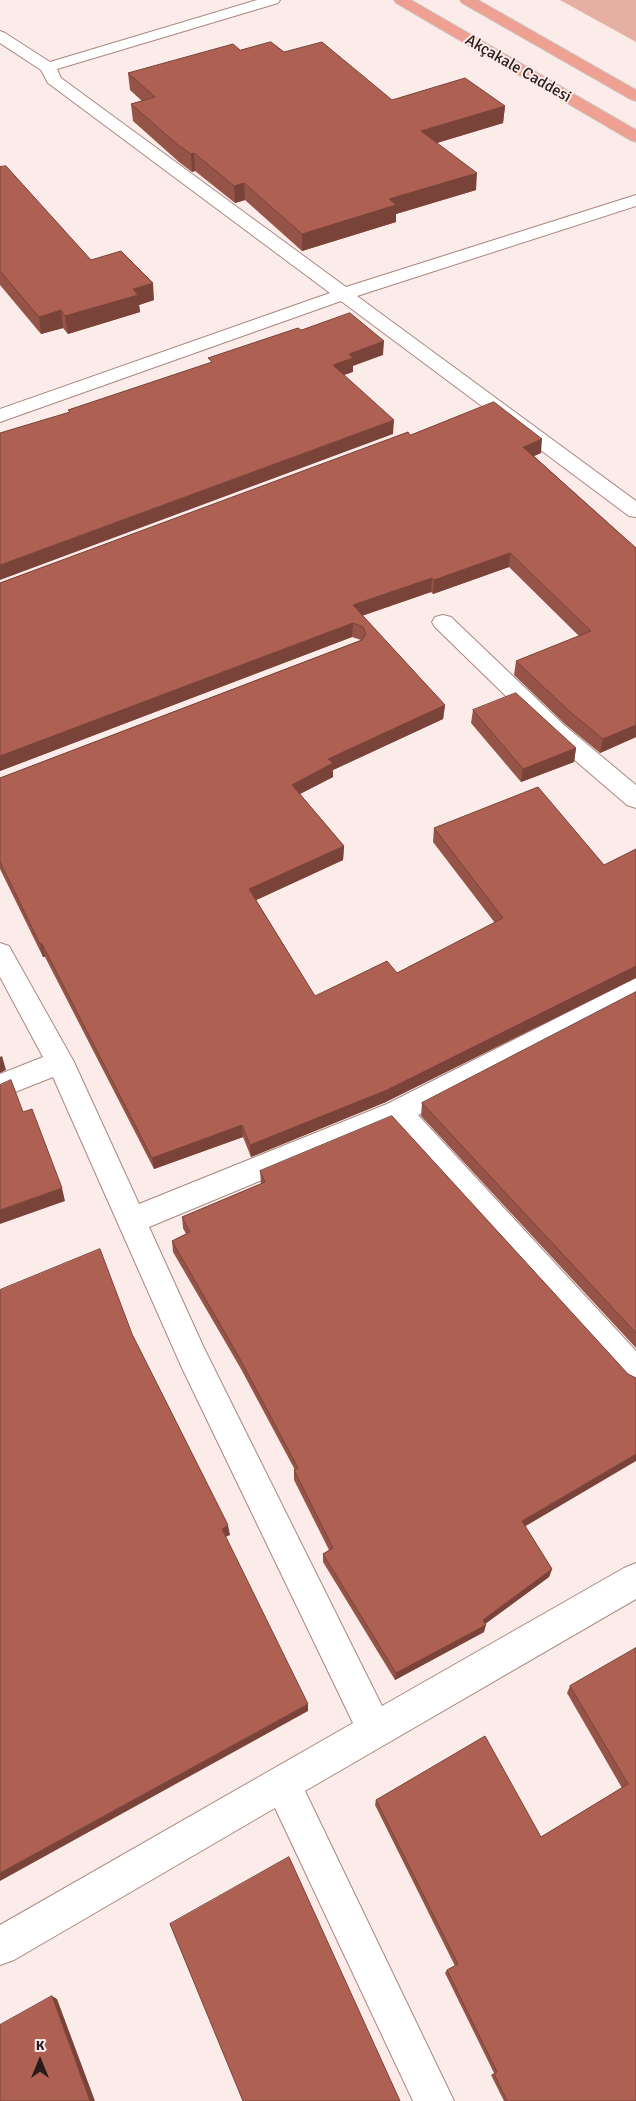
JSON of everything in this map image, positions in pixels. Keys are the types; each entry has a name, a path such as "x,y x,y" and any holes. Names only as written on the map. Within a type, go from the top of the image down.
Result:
{"main road":[{"name":"Akçakale Caddesi","path":"401,0 636,137"},
{"name":"Akçakale Caddesi","path":"467,0 636,96"}],"street":[{"path":"48,67 274,0"},
{"path":"0,36 48,67 54,80 344,294 485,409 636,511"},
{"path":"0,416 344,294 636,200"},
{"path":"444,622 557,732 636,799"},
{"path":"0,953 60,1062 193,1358 375,1730"},
{"path":"132,1220 398,1112 636,990"},
{"path":"0,1086 60,1062"},
{"path":"398,1112 636,1373"},
{"path":"0,1946 636,1580"},
{"path":"282,1784 434,2101"}],"shaded area":[{"path":"560,0 636,0 636,42"}],"building":[{"path":"271,42 284,52 322,42 392,100 465,78 505,106 421,131 477,173 389,199 396,205 302,234 244,183 234,186 194,153 191,154 178,145 131,104 155,97 128,73 233,44 240,50"},
{"path":"6,166 91,260 121,251 153,283 133,289 138,295 65,316 61,310 39,317 0,271 0,167"},
{"path":"350,313 384,341 349,354 353,358 333,365 394,420 0,565 0,433 70,412 68,410 212,362 208,358"},
{"path":"494,402 542,439 523,447 636,548 636,725 603,739 569,711 516,661 591,631 510,553 434,580 432,578 353,605 445,705 328,759 333,763 292,785 344,846 249,889 315,996 387,961 397,973 503,918 434,828 538,787 604,865 636,849 636,966 387,1090 250,1145 242,1125 152,1158 42,944 40,944 0,862 0,778 362,640 366,634 363,627 353,623 0,756 0,583 408,432 410,435"},
{"path":"516,693 576,748 523,769 473,710"},
{"path":"636,992 636,1333 422,1103"},
{"path":"11,1080 23,1112 32,1109 62,1188 0,1210 0,1085"},
{"path":"392,1116 628,1374 636,1378 636,1454 522,1521 552,1569 483,1620 486,1625 396,1673 323,1554 333,1548 294,1470 298,1468 240,1359 172,1241 190,1232 182,1217 265,1182 260,1171"},
{"path":"100,1249 132,1334 228,1525 222,1529 308,1704 0,1873 0,1290"},
{"path":"636,1648 636,2101 507,2101 494,2074 497,2072 447,1970 458,1964 376,1800 485,1736 541,1837 628,1784 570,1686"},
{"path":"289,1857 400,2101 243,2101 170,1924"},
{"path":"52,1996 90,2101 0,2101 0,2025"}]}
